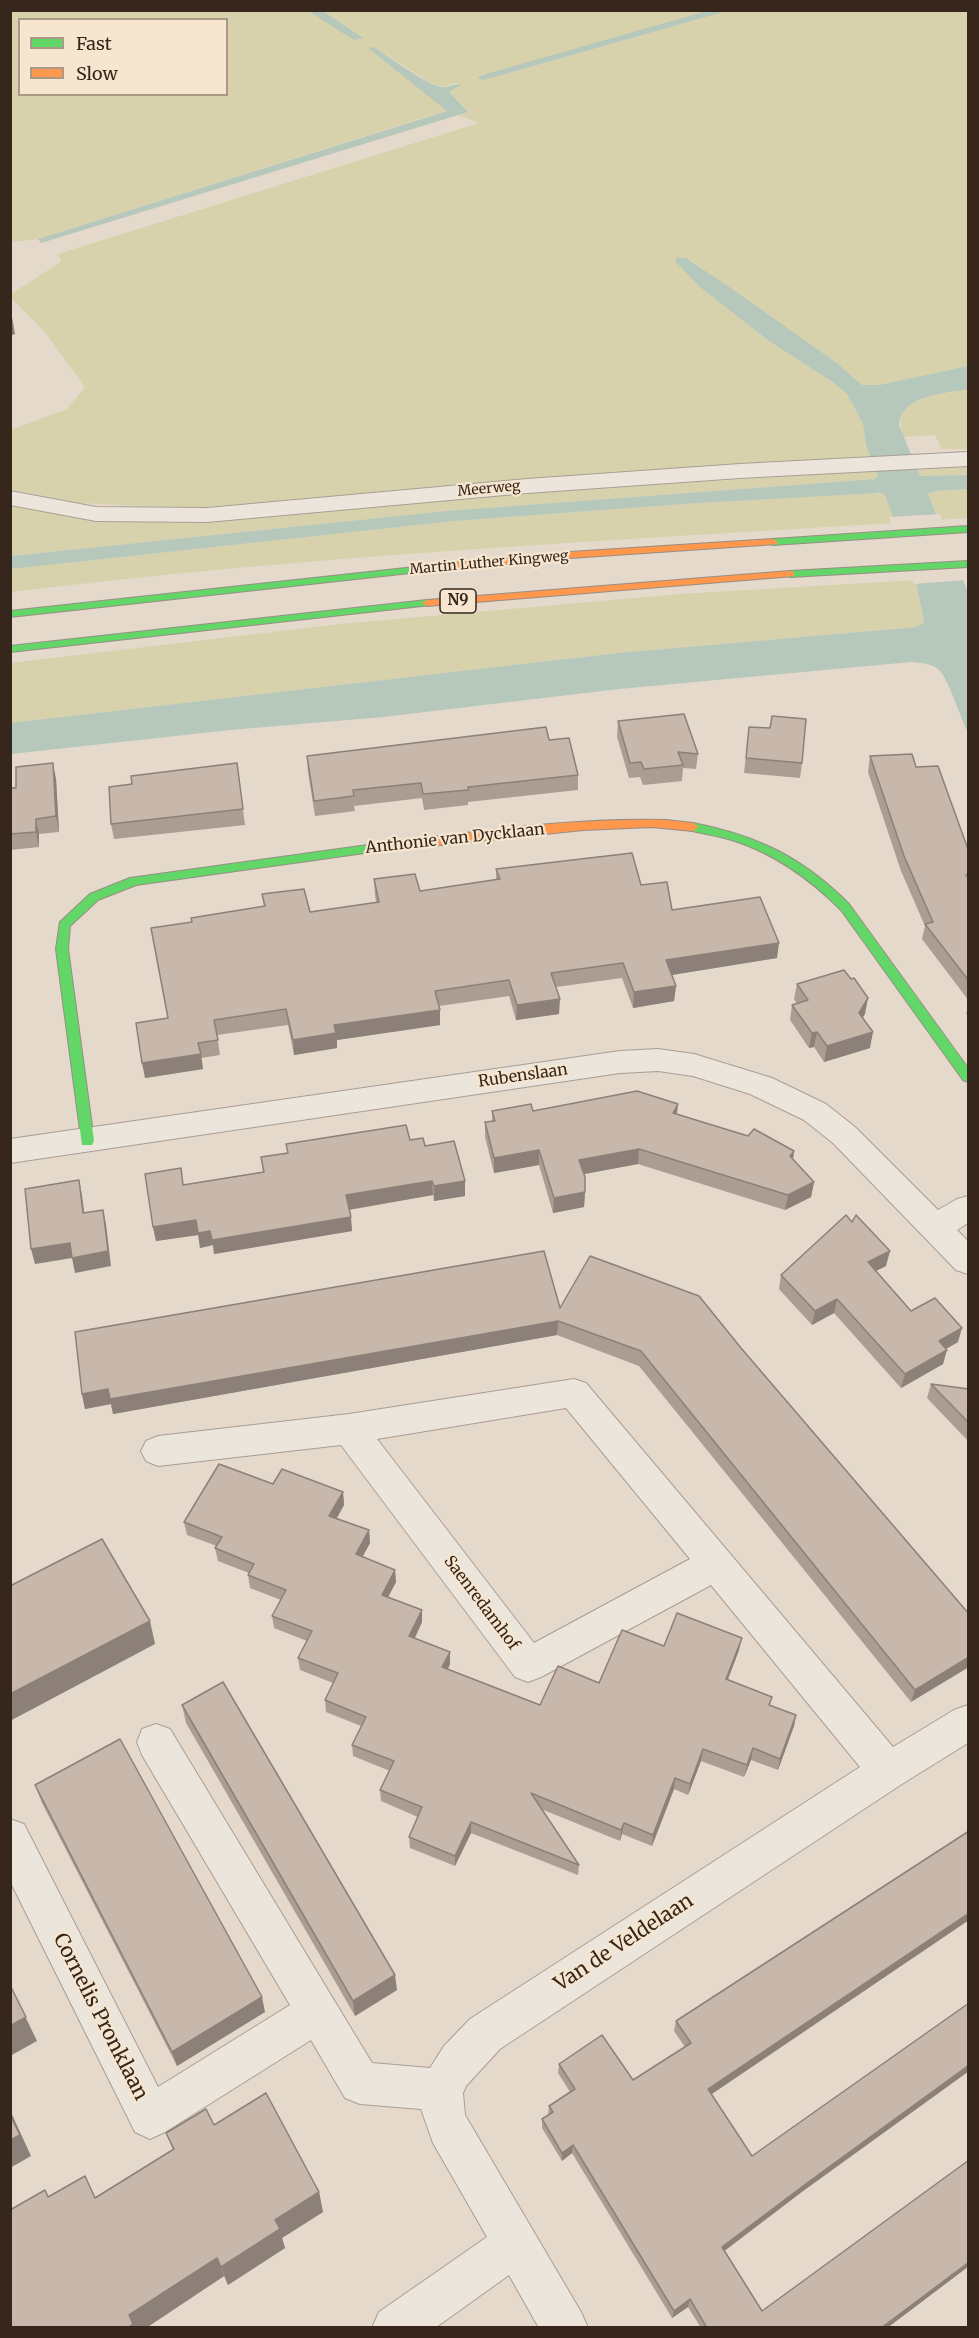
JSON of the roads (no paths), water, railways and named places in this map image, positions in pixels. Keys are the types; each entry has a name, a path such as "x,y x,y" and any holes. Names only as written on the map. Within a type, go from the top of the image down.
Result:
{"main road":[{"name":"Martin Luther Kingweg","path":"10,614 272,584 558,556 969,529"},
{"name":"N9","path":"10,649 495,598 966,564"},
{"name":"Anthonie van Dycklaan","path":"87,1141 62,949 64,925 94,897 134,881 207,869 554,828 613,824 677,824 701,827 729,833 788,858 821,883 844,907 969,1077"}],"street":[{"name":"Meerweg","path":"10,498 96,514 207,515 527,486 969,459"},
{"name":"Rubenslaan","path":"10,1151 620,1062 658,1060 694,1065 732,1076 785,1097 814,1112 844,1135 969,1262"},
{"path":"935,1227 969,1208"},
{"path":"158,1451 349,1429 574,1393 888,1771"},
{"name":"Saenredamhof","path":"349,1429 528,1665 715,1564"},
{"name":"Van de Veldelaan","path":"516,2242 443,2116 443,2090 456,2061 485,2034 888,1771 969,1723"},
{"path":"156,1742 360,2084 443,2090"},
{"name":"Cornelis Pronklaan","path":"10,1838 150,2116 318,2012"},
{"path":"395,2328 516,2242 565,2328"}]}
